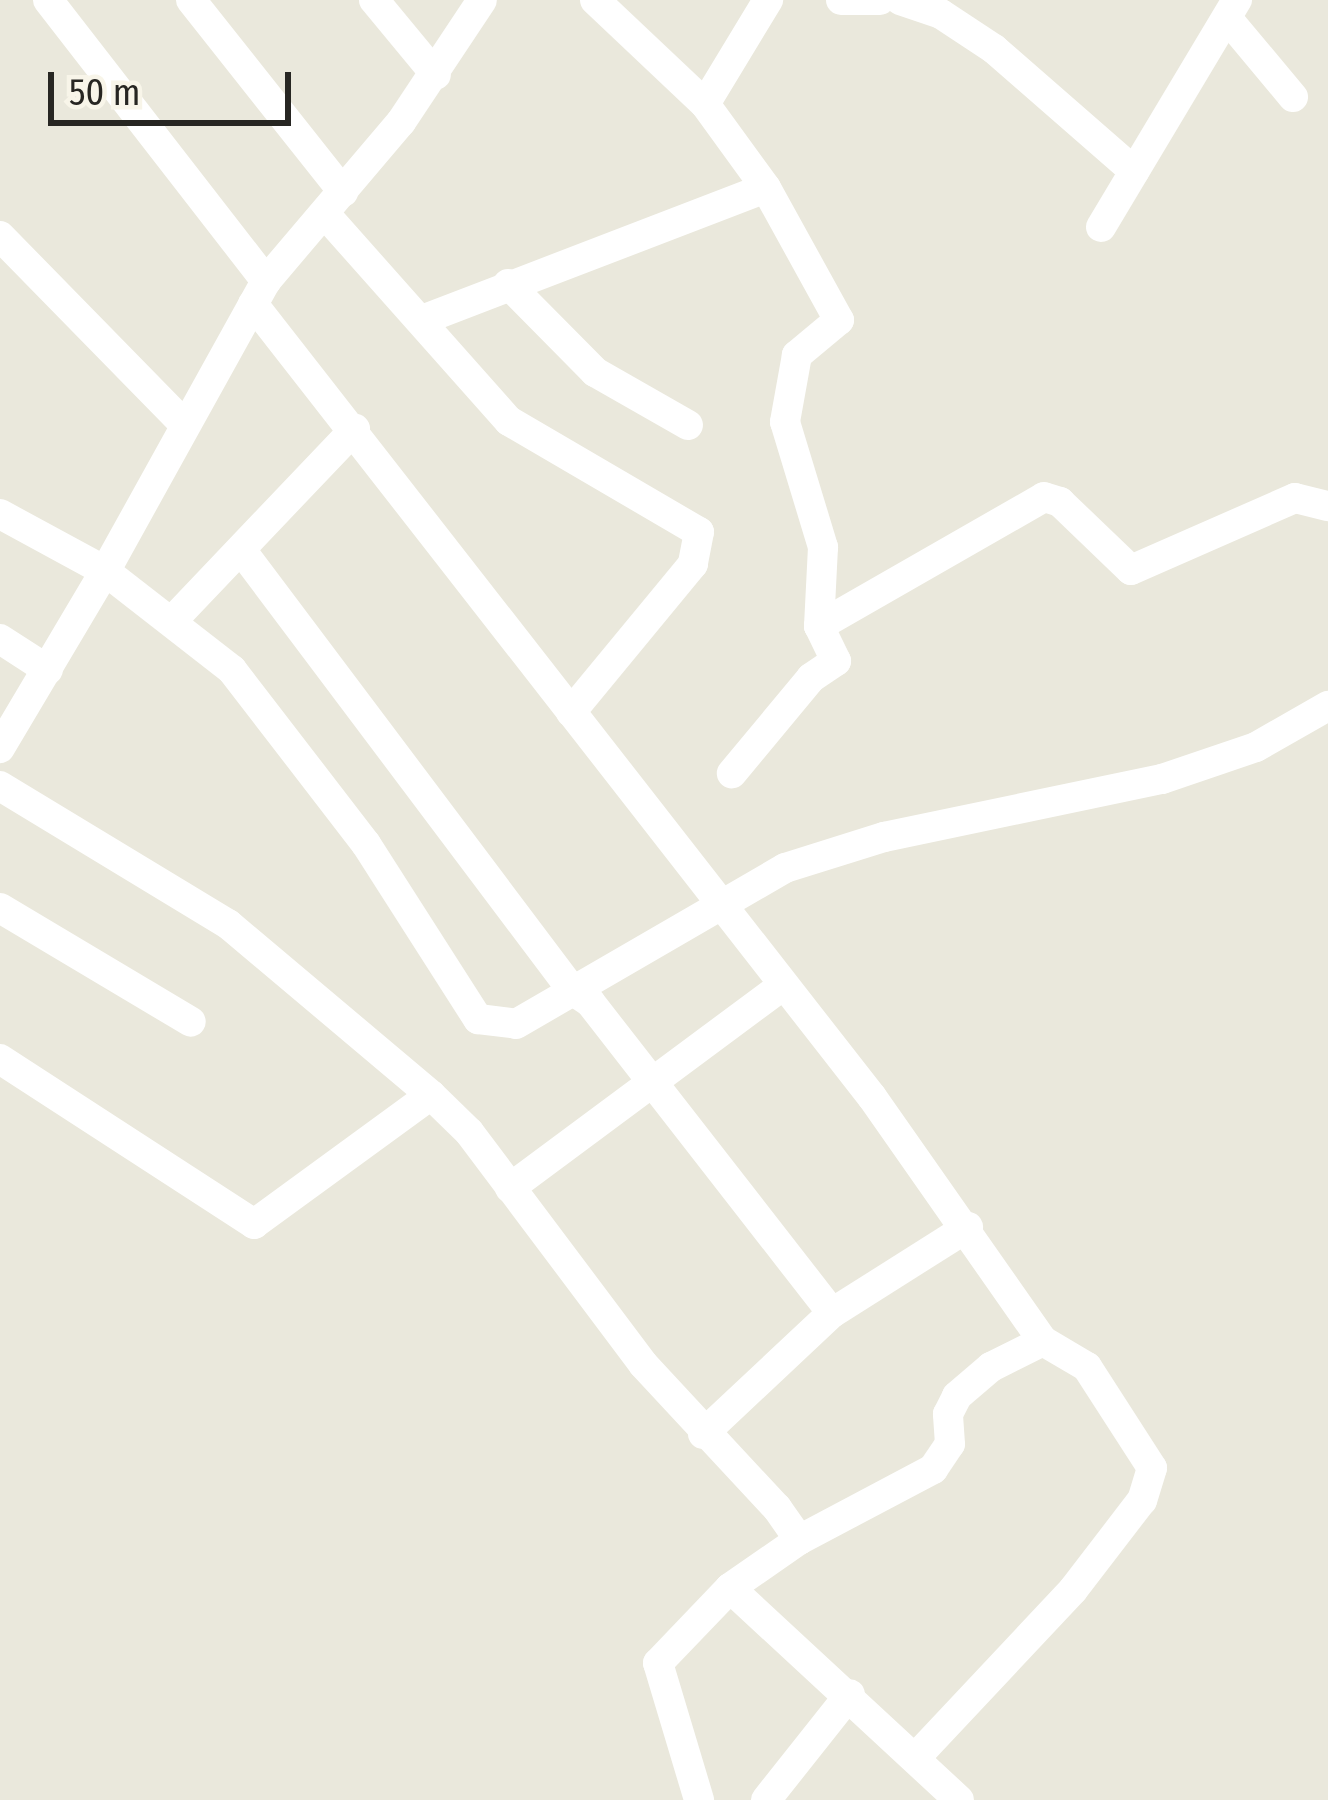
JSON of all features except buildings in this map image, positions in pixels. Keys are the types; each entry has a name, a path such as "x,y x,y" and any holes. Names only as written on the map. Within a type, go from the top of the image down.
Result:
{"street":[{"path":"48,0 355,429 968,1227 1043,1341 1087,1367 1152,1468 1142,1501 1072,1590 918,1756"},
{"path":"191,0 456,367 521,431 699,532 693,564 571,712"},
{"path":"374,0 436,75"},
{"path":"0,748 105,571 259,293 436,75 482,0"},
{"path":"595,0 705,104 766,188 839,320 796,355 785,409 787,439 826,564 819,626 836,661 811,678 732,773"},
{"path":"705,104 768,0"},
{"path":"841,0 880,0"},
{"path":"900,0 941,14 994,49 1134,171"},
{"path":"1100,227 1232,9 1294,97"},
{"path":"422,320 766,188"},
{"path":"0,236 184,424"},
{"path":"508,284 595,371 688,425"},
{"path":"173,620 355,429"},
{"path":"819,626 1044,497 1060,502 1131,570 1295,498 1328,506"},
{"path":"0,514 105,571 232,670 355,829 478,1019 516,1024 785,868 884,837 1215,763 1328,706"},
{"path":"242,551 572,990 590,1002 832,1313"},
{"path":"0,639 48,670"},
{"path":"0,786 228,924 431,1096 510,1188 703,1434 743,1465 799,1540"},
{"path":"0,908 191,1022"},
{"path":"510,1188 782,986"},
{"path":"0,1059 254,1224 431,1096"},
{"path":"703,1434 832,1313 968,1227"},
{"path":"699,1800 658,1664 730,1588 799,1540 933,1469 950,1444 948,1414 957,1396 991,1367 1043,1341"},
{"path":"730,1588 918,1756 946,1795"},
{"path":"766,1800 850,1694"}]}
